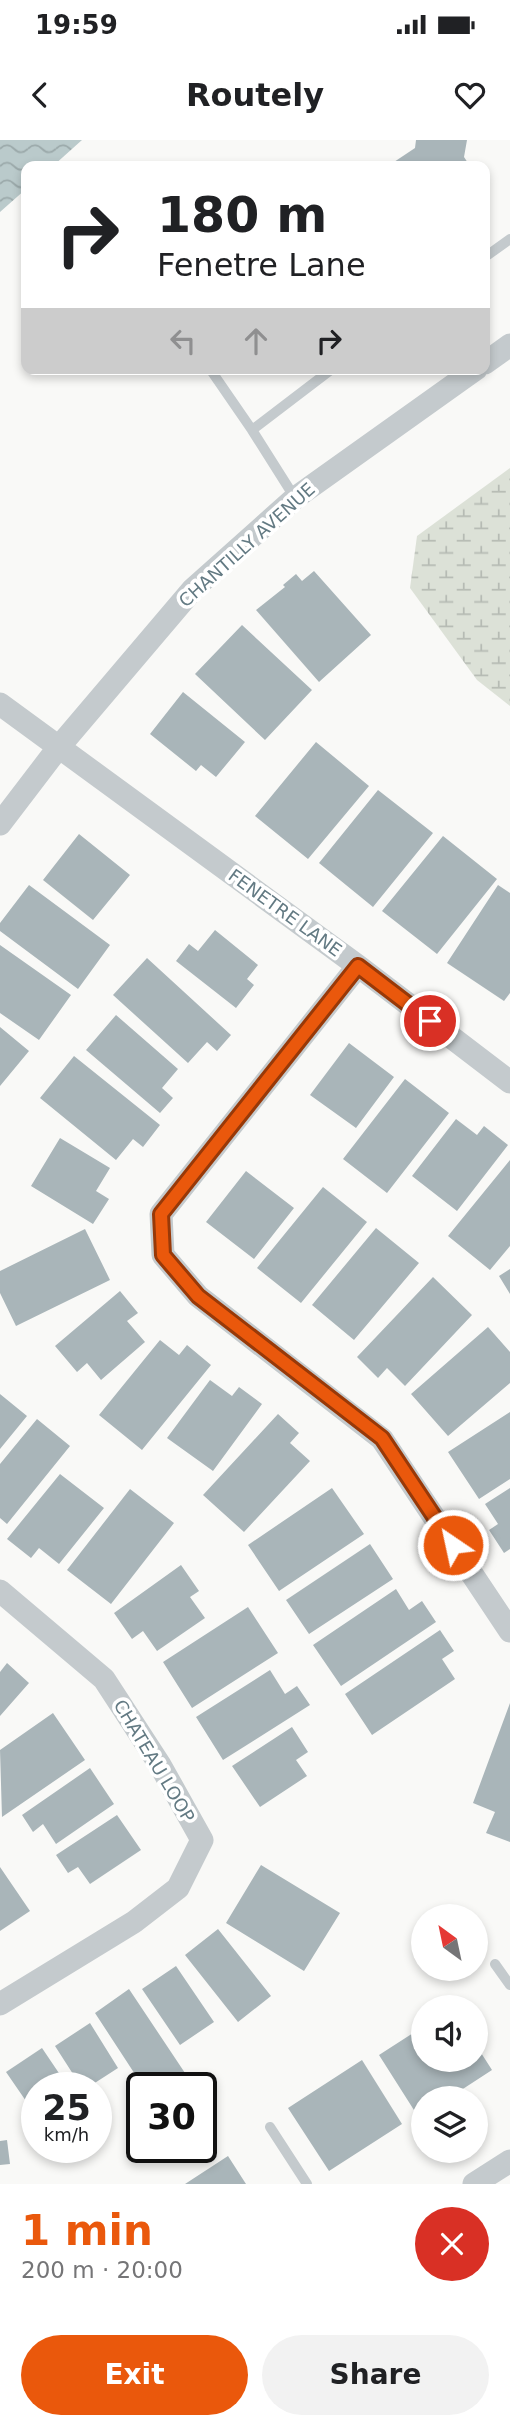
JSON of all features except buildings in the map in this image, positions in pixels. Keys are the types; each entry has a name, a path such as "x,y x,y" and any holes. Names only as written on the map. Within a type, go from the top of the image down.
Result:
{"street":[{"path":"490,359 510,345"},
{"name":"CHANTILLY AVENUE","path":"0,824 58,748 193,589 295,498 468,375"},
{"name":"FENETRE LANE","path":"0,704 358,966 510,1082"},
{"path":"358,966 161,1214 163,1255 198,1296 382,1438 510,1631"},
{"name":"CHATEAU LOOP","path":"0,1591 104,1679 160,1765 202,1840 178,1888 134,1922 0,2004"},
{"path":"474,2184 510,2161"}],"lane":[{"path":"490,253 510,239"},
{"path":"214,375 295,498"},
{"path":"252,430 324,375"},
{"path":"495,1964 510,1985"},
{"path":"270,2127 307,2184"}],"green space":[{"path":"510,468 510,706 477,680 410,588 417,536"}],"water":[{"path":"0,140 82,140 59,161 21,161 21,193 0,212"}],"route":[{"path":"430,1021 358,966 161,1214 163,1255 198,1296 382,1438 453,1545"}]}
